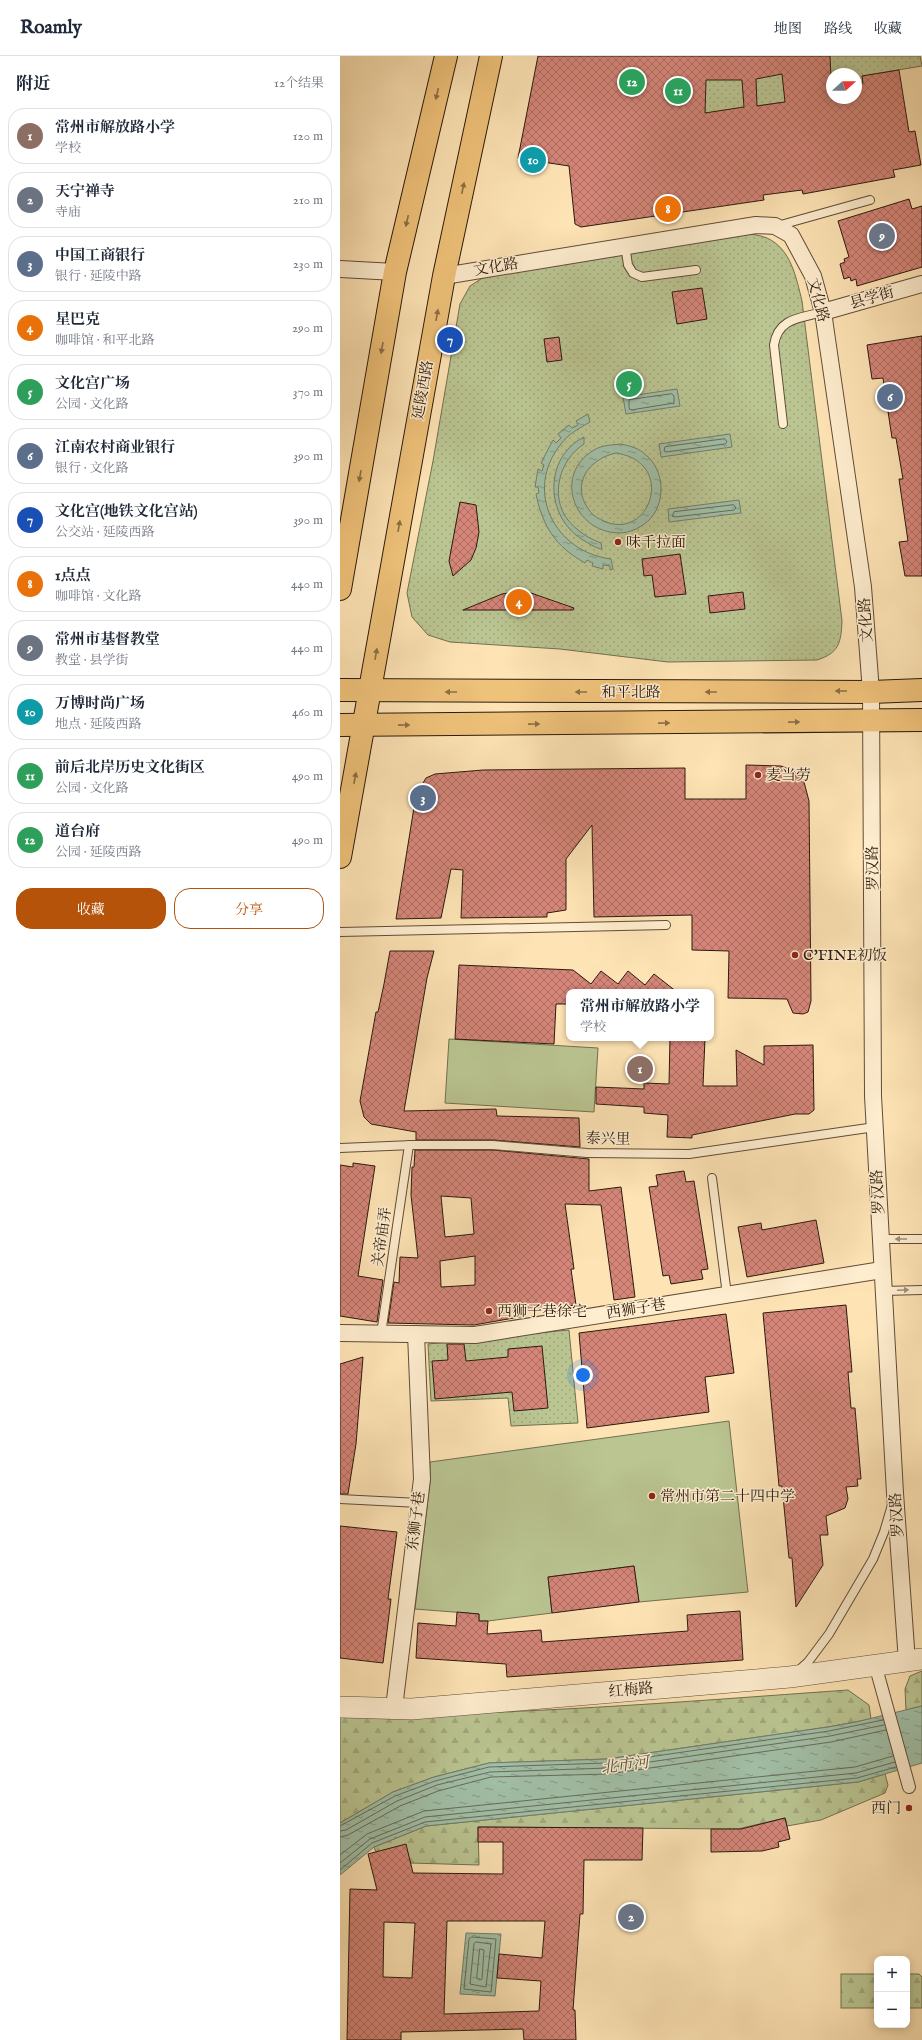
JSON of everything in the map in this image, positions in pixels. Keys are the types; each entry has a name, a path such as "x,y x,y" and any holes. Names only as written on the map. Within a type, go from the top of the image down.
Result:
{"main road":[{"path":"340,589 395,272 446,56"},
{"name":"延陵西路","path":"340,857 365,726 369,692 444,276 491,56"},
{"name":"和平北路","path":"340,690 369,692 871,692 922,690"},
{"name":"和平北路","path":"340,726 922,720"}],"street":[{"name":"文化路","path":"444,276 625,245 756,225 775,226 791,235 813,276 823,312 863,587 871,692 871,721"},
{"path":"340,269 395,272"},
{"name":"县学街","path":"823,312 922,284"},
{"name":"罗汉路","path":"871,721 875,1127 895,1493 914,1661"},
{"name":"西狮子巷","path":"340,1333 475,1335 882,1270"},
{"name":"东狮子巷","path":"394,1708 422,1479 416,1334"},
{"name":"红梅路","path":"340,1707 412,1709 790,1677 914,1661"},
{"path":"878,1675 909,1787"}],"lane":[{"path":"775,226 870,200"},
{"path":"625,245 628,265 633,273 642,277 696,270"},
{"path":"783,424 774,345 776,334 781,326 793,320 823,312"},
{"path":"340,932 666,925"},
{"name":"泰兴里","path":"340,1148 409,1145 492,1145 587,1153 689,1154 875,1127"},
{"name":"关帝庙弄","path":"381,1334 409,1145"},
{"path":"712,1178 727,1295"},
{"path":"881,1239 922,1239"},
{"path":"883,1291 922,1290"},
{"path":"790,1677 808,1662 828,1634 872,1559 884,1532 895,1493"},
{"path":"340,1499 419,1503"}],"green space":[{"path":"565,56 920,56 922,66 862,76 862,68 826,68 826,89 785,102 649,121"},
{"path":"742,233 767,238 782,249 795,273 802,301 842,621 841,635 834,650 830,654 817,660 668,662 560,649 450,642 428,635 412,617 407,593 433,461 460,304 470,286 484,277"},
{"path":"449,1039 598,1048 594,1112 445,1103"},
{"path":"569,1330 578,1423 511,1426 508,1398 431,1401 428,1344"},
{"path":"729,1421 748,1592 639,1602 634,1566 548,1577 552,1613 479,1621 479,1614 415,1609 430,1482 430,1462"},
{"path":"922,1671 922,1706 906,1710 905,1689 910,1676"},
{"path":"848,1690 869,1705 871,1719 828,1727 607,1759 489,1763 434,1777 393,1792 340,1823 340,1715 404,1715 531,1711"},
{"path":"885,1774 888,1785 885,1793 821,1820 787,1826 785,1818 738,1829 478,1827 479,1865 410,1863 376,1852 374,1847 426,1826 858,1782"},
{"path":"841,1974 874,1974 874,2008 841,2008"},
{"path":"910,1974 919,1974 922,1977 922,2008 910,2008"}],"water":[{"path":"677,389 680,406 626,414 623,397"},
{"path":"588,414 590,422 567,437 550,462 545,481 545,499 551,516 561,532 574,545 591,554 611,559 613,569 610,570 610,566 603,565 603,569 592,566 593,563 587,560 585,563 566,550 558,542 542,516 536,494 539,493 538,487 535,487 538,469 542,471 544,465 541,463 553,440 556,443 561,438 558,434 569,425 572,428 578,425 576,421"},
{"path":"730,434 732,447 661,457 659,444"},
{"path":"584,437 584,444 569,459 563,468 558,489 559,500 562,510 575,528 601,543 602,549 594,547 570,530 561,517 556,503 554,488 556,473 561,459 571,447"},
{"path":"621,444 640,451 652,461 659,477 661,494 656,511 651,518 636,529 619,533 603,530 590,523 580,513 574,500 572,487 574,473 581,460 597,448","holes":["616,453 634,459 646,470 651,483 651,496 646,509 637,519 624,524 609,523 593,515 589,510 581,491 585,474 591,467 606,456"]},
{"path":"739,500 741,513 669,522 668,509"},
{"name":"北市河","path":"922,1706 922,1763 858,1782 426,1826 374,1847 340,1875 340,1823 393,1792 434,1777 489,1763 607,1759 828,1727 856,1722"},
{"path":"466,1933 501,1934 495,1996 460,1994"}],"building":[{"path":"538,56 830,56 831,68 826,68 826,104 862,104 862,76 899,70 909,132 915,131 921,165 893,170 895,177 803,194 802,190 763,195 764,200 581,227 575,224 569,166 543,162 541,172 521,169 522,159 518,158","holes":["782,74 785,102 757,106 756,79","706,80 742,80 744,107 705,113"]},
{"path":"909,199 912,209 922,206 922,267 857,286 856,279 851,281 850,277 844,279 840,264 845,262 844,259 849,257 838,221"},
{"path":"702,288 707,319 677,324 672,292"},
{"path":"922,336 922,576 905,576 899,542 908,541 899,479 903,479 896,438 892,438 883,378 872,379 867,345"},
{"path":"559,337 562,360 547,362 544,339"},
{"path":"460,502 476,505 479,532 476,548 471,560 453,576 449,561"},
{"path":"680,554 686,594 655,597 652,575 644,576 642,559"},
{"path":"515,592 531,593 574,608 573,610 463,610 502,594"},
{"path":"743,592 745,609 710,613 708,596"},
{"path":"746,765 781,766 794,771 804,782 809,801 811,1001 808,1012 803,1014 793,1013 787,999 728,998 729,951 692,950 692,915 594,917 592,825 566,859 566,910 547,913 547,917 461,918 463,870 451,869 441,918 396,919 416,795 426,778 435,774 483,770 685,768 685,799 746,799"},
{"path":"390,951 434,951 427,978 404,1111 496,1109 497,1116 579,1118 580,1147 493,1140 416,1140 416,1132 371,1124 364,1117 360,1101 376,1012 378,1012"},
{"path":"459,965 573,970 591,984 601,971 618,984 628,971 645,985 654,974 673,989 566,989 566,1004 556,1004 554,1044 455,1039"},
{"path":"670,1041 705,1041 703,1086 737,1086 736,1050 764,1065 764,1046 813,1045 814,1110 809,1114 795,1114 692,1135 692,1138 667,1137 668,1115 644,1113 644,1107 596,1104 596,1087 644,1089 644,1083 669,1084"},
{"path":"415,1150 493,1150 589,1159 589,1191 621,1187 635,1297 614,1300 601,1205 565,1204 574,1269 571,1269 576,1305 524,1311 525,1316 474,1325 388,1323 394,1282 399,1283 400,1257 418,1258 411,1195 412,1167 414,1167","holes":["441,1196 471,1198 474,1234 445,1237","475,1256 475,1285 441,1287 440,1261"]},
{"path":"353,1163 375,1166 358,1276 383,1280 377,1322 340,1316 340,1165 353,1167"},
{"path":"684,1171 686,1182 694,1181 708,1269 701,1270 703,1279 671,1284 669,1275 663,1276 649,1187 658,1186 656,1175"},
{"path":"816,1220 824,1263 747,1277 738,1227 761,1223 762,1230"},
{"path":"846,1305 852,1372 848,1372 851,1408 855,1408 861,1479 857,1479 858,1486 846,1487 848,1499 845,1508 826,1516 828,1535 820,1535 823,1565 796,1607 792,1558 789,1558 782,1486 779,1486 763,1313"},
{"path":"726,1314 734,1373 705,1377 709,1412 587,1428 579,1333"},
{"path":"447,1344 464,1344 466,1361 508,1357 508,1349 542,1346 548,1408 514,1411 512,1392 435,1399 432,1361 448,1360"},
{"path":"363,1357 356,1444 348,1494 340,1494 340,1364"},
{"path":"340,1526 397,1532 388,1599 391,1599 383,1663 340,1658"},
{"path":"634,1566 639,1602 552,1613 548,1577"},
{"path":"740,1611 743,1660 507,1677 506,1664 416,1658 418,1623 456,1626 457,1612 479,1614 479,1621 488,1621 487,1634 541,1630 542,1642 688,1631 687,1615"},
{"path":"785,1818 790,1839 778,1842 779,1847 762,1851 711,1852 711,1829 741,1829"},
{"path":"478,1827 643,1828 642,1860 584,1860 583,1914 580,1914 573,2010 575,2010 576,2040 524,2040 523,2029 401,2032 401,2040 347,2040 350,1889 377,1890 368,1854 406,1844 413,1873 503,1874 503,1842 478,1842","holes":["447,1921 545,1921 542,1958 499,1954 497,1978 541,1981 539,2011 444,2014","384,1922 415,1923 412,1978 383,1977"]}],"place":[{"name":"道台府","path":"632,82"},
{"name":"前后北岸历史文化街区","path":"678,91"},
{"name":"万博时尚广场","path":"533,160"},
{"name":"1点点","path":"668,209"},
{"name":"常州市基督教堂","path":"882,236"},
{"name":"文化宫(地铁文化宫站)","path":"450,340"},
{"name":"文化宫广场","path":"629,384"},
{"name":"江南农村商业银行","path":"890,397"},
{"name":"味千拉面","path":"618,542"},
{"name":"星巴克","path":"519,602"},
{"name":"麦当劳","path":"758,775"},
{"name":"中国工商银行","path":"423,798"},
{"name":"C'FINE初饭","path":"795,955"},
{"name":"常州市解放路小学","path":"640,1069"},
{"name":"西狮子巷徐宅","path":"489,1311"},
{"name":"常州市第二十四中学","path":"652,1496"},
{"name":"西门","path":"909,1808"},
{"name":"天宁禅寺","path":"631,1917"}]}
